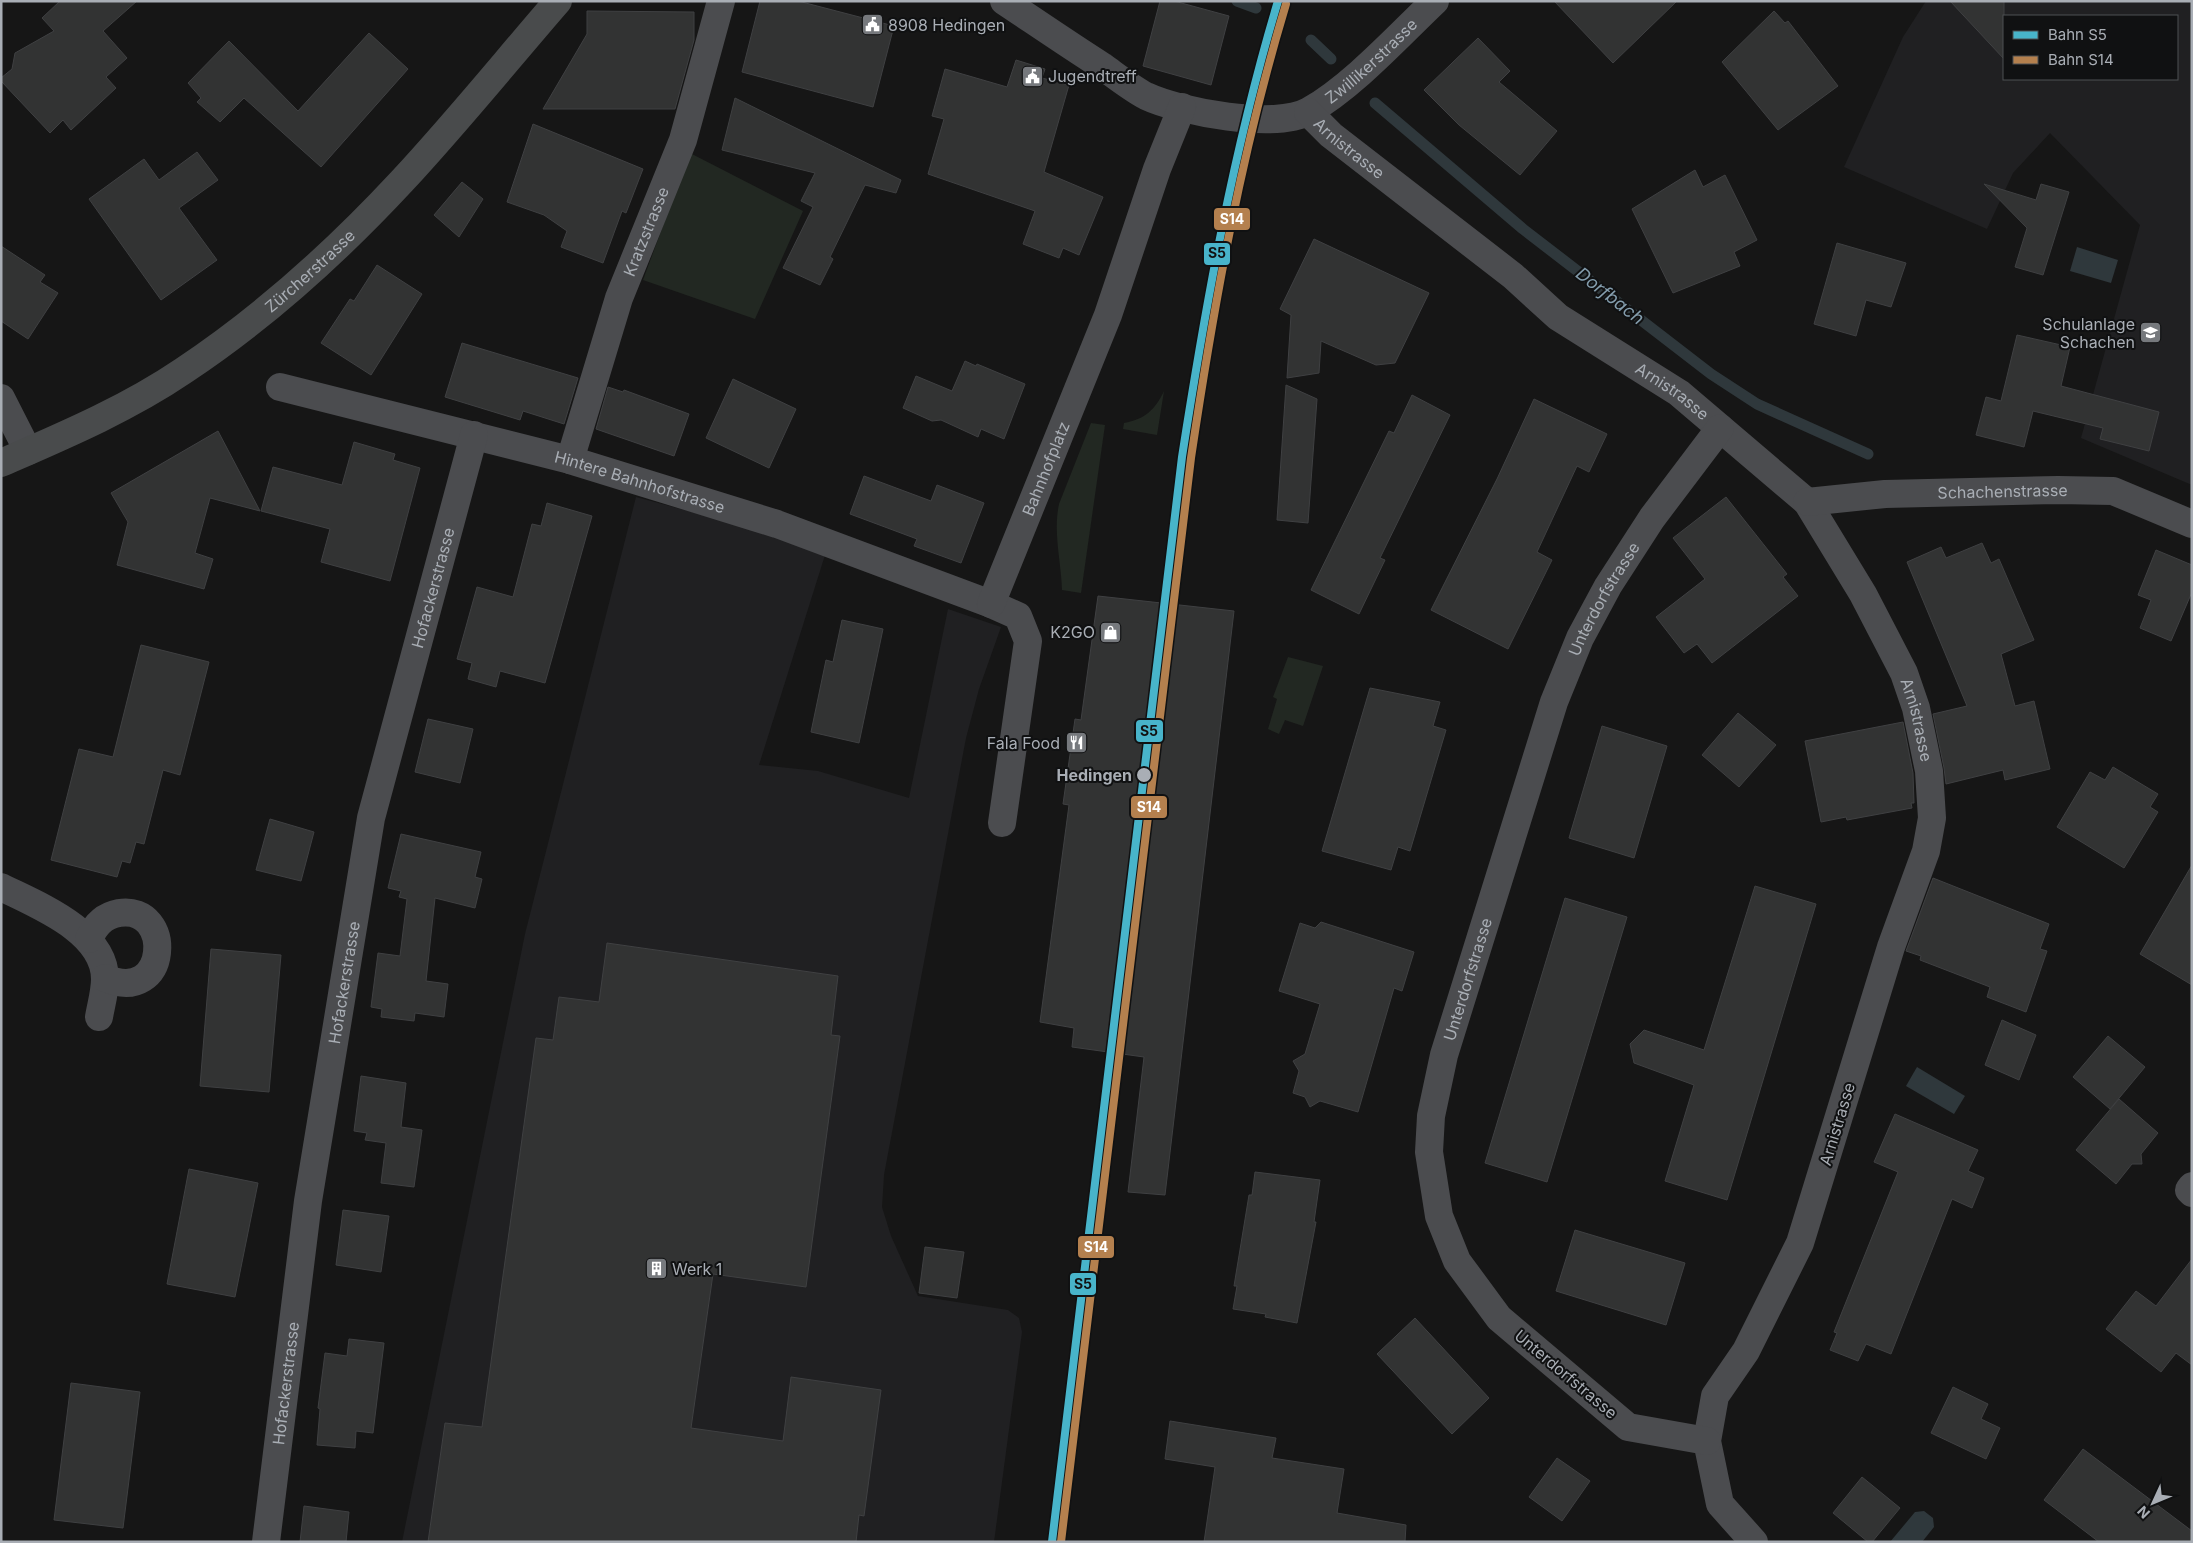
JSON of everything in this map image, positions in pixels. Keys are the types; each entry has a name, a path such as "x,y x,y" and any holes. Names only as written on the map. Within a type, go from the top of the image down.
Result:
{"main road":[{"name":"Zürcherstrasse","path":"1,463 108,414 181,373 248,326 317,266 402,182 558,1"}],"street":[{"name":"Kratzstrasse","path":"570,460 619,298 683,140 721,1"},
{"name":"Zwillikerstrasse","path":"1004,1 1146,96 1220,116 1245,118 1290,117 1308,112 1329,98 1373,60 1435,1"},
{"name":"Bahnhofplatz","path":"991,604 1108,315 1157,169 1182,107"},
{"name":"Arnistrasse","path":"1308,112 1331,135 1513,276 1558,317 1679,393 1807,502 1863,594 1904,673 1916,708 1929,771 1932,818 1926,852 1890,947 1800,1243 1746,1351 1715,1396 1707,1441 1720,1504 1754,1542"},
{"name":"Hintere Bahnhofstrasse","path":"280,387 570,460 777,524 991,604"},
{"path":"1,398 28,451"},
{"name":"Unterdorfstrasse","path":"1707,1441 1628,1427 1499,1318 1457,1261 1439,1216 1429,1152 1431,1116 1444,1055 1554,702 1580,638 1608,586 1652,518 1720,428"},
{"name":"Hofackerstrasse","path":"266,1542 308,1201 370,818 474,435"},
{"name":"Schachenstrasse","path":"1807,502 1885,494 2058,490 2113,491 2192,524"},
{"path":"991,604 1018,616 1028,641 1002,822"},
{"path":"1,887 62,918 89,939 100,957 105,978 99,1017"},
{"path":"89,939 94,928 102,919 112,914 124,912 135,914 145,920 154,930 157,938 158,956 148,974 138,980 127,983 115,983 105,978"},
{"path":"2192,1186 2189,1190 2192,1193"}],"shaded area":[{"name":"Schulanlage Schachen","path":"1926,1 2192,1 2192,485 2081,438 2140,225 2050,133 2013,173 1987,229 1844,167 1903,37"},
{"path":"690,153 803,211 755,319 643,280"},
{"path":"2077,247 2118,260 2111,283 2070,271"},
{"path":"1164,391 1157,435 1123,429 1124,423 1138,419 1148,413"},
{"path":"1091,423 1105,425 1081,593 1062,590 1057,515 1059,504"},
{"path":"636,497 741,525 825,555 759,765 818,771 909,798 948,609 1001,627 979,689 966,738 884,1175 882,1207 891,1236 918,1296 1008,1310 1019,1318 1022,1332 994,1542 402,1542 525,934"},
{"path":"1288,657 1323,666 1303,726 1285,720 1279,734 1268,729 1277,699 1273,697"},
{"path":"1917,1067 1965,1096 1954,1114 1906,1086"},
{"path":"1924,1511 1933,1518 1934,1527 1922,1542 1890,1542 1915,1512"}],"building":[{"path":"60,1 137,1 103,31 127,58 106,77 116,88 71,130 63,120 50,133 1,81 1,78 12,69 15,53 54,31 42,18"},
{"path":"760,1 798,1 894,26 873,107 742,72"},
{"path":"1160,1 1174,1 1229,16 1211,85 1143,66"},
{"path":"1554,1 1677,1 1613,63"},
{"path":"1950,1 2004,1 2003,58"},
{"path":"587,11 694,12 694,40 675,109 543,109 587,34"},
{"path":"1774,11 1785,23 1788,21 1838,86 1778,130 1722,62"},
{"path":"369,33 408,69 321,167 244,98 220,122 197,102 201,98 188,83 229,41 298,111"},
{"path":"1478,38 1510,71 1499,82 1557,131 1520,175 1459,125 1424,90"},
{"path":"1016,60 1045,69 1042,78 1069,85 1044,172 1103,197 1079,255 1063,248 1059,258 1023,244 1035,211 928,174 944,119 932,116 945,69 1007,87"},
{"path":"735,98 901,180 896,193 865,185 830,257 833,259 820,285 783,268 813,207 801,201 815,173 722,150"},
{"path":"533,124 643,169 626,213 622,211 603,263 561,247 567,231 544,215 507,202"},
{"path":"197,152 218,180 179,208 217,260 161,300 89,199 144,159 159,180"},
{"path":"1695,170 1703,187 1725,175 1757,240 1734,252 1740,266 1673,293 1632,209"},
{"path":"462,182 483,199 459,237 434,215"},
{"path":"1984,184 2036,200 2041,184 2069,192 2043,275 2015,267 2027,228"},
{"path":"1314,239 1429,293 1395,363 1376,365 1321,341 1319,373 1287,378 1291,315 1280,309"},
{"path":"1837,243 1906,263 1891,307 1866,300 1856,336 1814,324"},
{"path":"1,246 45,275 40,282 58,293 28,339 1,321"},
{"path":"377,265 422,294 371,375 321,343 350,299 354,301"},
{"path":"2017,335 2070,347 2061,386 2159,412 2149,451 2100,439 2103,428 2033,411 2024,447 1976,435 1986,397 2001,401"},
{"path":"462,343 578,378 564,424 523,411 520,420 445,397"},
{"path":"965,361 1025,384 1004,439 981,429 978,437 941,420 932,421 903,408 916,376 952,391"},
{"path":"733,379 796,409 769,468 706,438"},
{"path":"1286,385 1317,399 1308,523 1277,520"},
{"path":"608,387 623,392 624,390 689,414 674,456 596,429"},
{"path":"1412,395 1450,415 1380,558 1385,560 1359,614 1311,590 1389,431 1394,433"},
{"path":"1534,399 1607,434 1589,472 1577,466 1537,552 1552,560 1508,649 1431,610 1497,479"},
{"path":"218,431 260,511 210,498 195,553 213,559 204,589 117,565 128,522 111,493"},
{"path":"354,442 395,454 393,460 420,468 390,581 321,562 330,529 261,511 273,467 342,485"},
{"path":"864,476 931,501 937,485 984,503 961,563 914,546 917,539 850,514"},
{"path":"1726,497 1787,574 1783,577 1798,596 1712,663 1697,644 1684,653 1656,617 1705,579 1673,538"},
{"path":"547,503 592,516 545,683 500,671 496,687 468,679 472,663 457,659 477,587 513,597 532,524 541,526"},
{"path":"1982,543 1991,563 1999,559 2034,640 2001,654 2015,706 2034,701 2050,769 2005,780 2003,770 1946,784 1933,714 1967,706 1907,562 1941,547 1946,558"},
{"path":"2156,550 2192,565 2192,592 2171,641 2140,628 2151,600 2138,595"},
{"path":"1098,596 1234,611 1165,1195 1128,1192 1144,1057 1072,1047 1074,1028 1040,1022 1069,805 1063,804 1075,719 1081,720"},
{"path":"842,620 883,629 859,743 811,732 826,660 833,662"},
{"path":"141,645 209,662 180,775 163,770 144,844 136,842 130,863 122,861 117,877 51,860 79,749 113,757"},
{"path":"1370,688 1440,702 1433,726 1446,730 1410,851 1398,847 1391,870 1322,851"},
{"path":"1738,713 1776,745 1739,787 1702,755"},
{"path":"428,719 473,729 460,783 415,772"},
{"path":"1903,722 1913,773 1914,803 1911,803 1912,808 1847,820 1846,817 1821,822 1805,741"},
{"path":"1602,726 1667,746 1634,858 1569,838"},
{"path":"2113,767 2158,794 2150,807 2158,812 2124,868 2057,827 2090,772 2105,780"},
{"path":"270,819 314,832 301,881 256,870"},
{"path":"401,834 481,852 475,877 482,879 475,908 435,898 426,981 448,984 444,1017 415,1013 414,1021 381,1017 382,1009 371,1007 378,953 400,956 407,899 399,897 401,891 388,888"},
{"path":"2192,865 2192,985 2140,954"},
{"path":"1933,878 2049,924 2040,949 2047,951 2026,1012 1987,997 1990,987 1920,960 1921,956 1906,951"},
{"path":"1755,886 1816,904 1727,1200 1665,1181 1694,1085 1634,1063 1630,1044 1644,1030 1704,1050"},
{"path":"1565,898 1627,917 1547,1182 1485,1163"},
{"path":"1321,922 1414,952 1402,991 1394,988 1358,1112 1320,1101 1310,1107 1305,1097 1293,1093 1299,1071 1293,1061 1305,1054 1320,1004 1279,991 1300,923 1315,928"},
{"name":"Werk 1","path":"607,943 838,976 831,1035 840,1036 806,1287 713,1274 691,1428 783,1441 791,1377 881,1390 864,1516 859,1515 856,1542 428,1542 445,1423 482,1427 536,1038 553,1040 559,997 599,1002"},
{"path":"211,949 281,955 269,1092 200,1086"},
{"path":"2002,1020 2036,1035 2019,1080 1985,1065"},
{"path":"2108,1036 2145,1067 2110,1109 2073,1077"},
{"path":"361,1076 406,1083 401,1127 422,1130 414,1187 381,1183 386,1143 365,1140 367,1133 354,1131"},
{"path":"2119,1099 2158,1133 2141,1154 2142,1164 2132,1164 2116,1184 2076,1150"},
{"path":"1895,1114 1978,1150 1968,1171 1984,1178 1972,1208 1952,1199 1891,1354 1866,1344 1858,1361 1830,1350 1837,1333 1834,1332 1898,1172 1874,1162"},
{"path":"189,1169 258,1183 235,1297 167,1284"},
{"path":"1255,1172 1320,1180 1314,1222 1316,1222 1297,1323 1265,1317 1266,1314 1233,1309 1237,1286 1234,1286 1249,1195 1252,1195"},
{"path":"343,1210 389,1216 381,1272 336,1265"},
{"path":"1575,1230 1685,1263 1666,1325 1556,1291"},
{"path":"925,1247 964,1252 957,1298 919,1293"},
{"path":"2192,1259 2192,1365 2176,1353 2161,1372 2106,1329 2136,1291 2156,1306"},
{"path":"1415,1318 1489,1398 1452,1434 1377,1354"},
{"path":"349,1339 384,1343 373,1433 356,1431 355,1448 317,1445 320,1409 318,1408 325,1353 347,1356"},
{"path":"71,1383 140,1392 123,1528 54,1520"},
{"path":"1953,1387 1988,1404 1981,1419 2000,1428 1986,1459 1931,1433"},
{"path":"1170,1421 1276,1438 1272,1458 1344,1469 1337,1513 1406,1525 1405,1542 1204,1542 1215,1467 1165,1459"},
{"path":"2083,1449 2192,1531 2192,1542 2099,1542 2044,1500"},
{"path":"1557,1458 1590,1481 1562,1521 1529,1497"},
{"path":"1862,1477 1900,1508 1872,1542 1868,1542 1833,1513"},
{"path":"304,1506 349,1512 346,1542 300,1542"}],"waterway":[{"name":"Dorfbach","path":"1237,1 1256,8"},
{"name":"Dorfbach","path":"1311,40 1331,59"},
{"name":"Dorfbach","path":"1375,103 1523,229 1711,374 1757,404 1868,454"}],"rail line":[{"name":"S5","path":"1052,1542 1182,457 1222,228 1247,114 1278,1"},
{"name":"S14","path":"1061,1542 1191,458 1209,343 1230,229 1255,116 1286,4"}],"place":[{"name":"8908 Hedingen","path":"872,25"},
{"name":"Jugendtreff","path":"1032,76"},
{"name":"Schulanlage Schachen","path":"2151,333"},
{"name":"K2GO","path":"1111,632"},
{"name":"Fala Food","path":"1076,743"},
{"name":"Hedingen","path":"1144,775"},
{"name":"Werk 1","path":"656,1269"}]}
